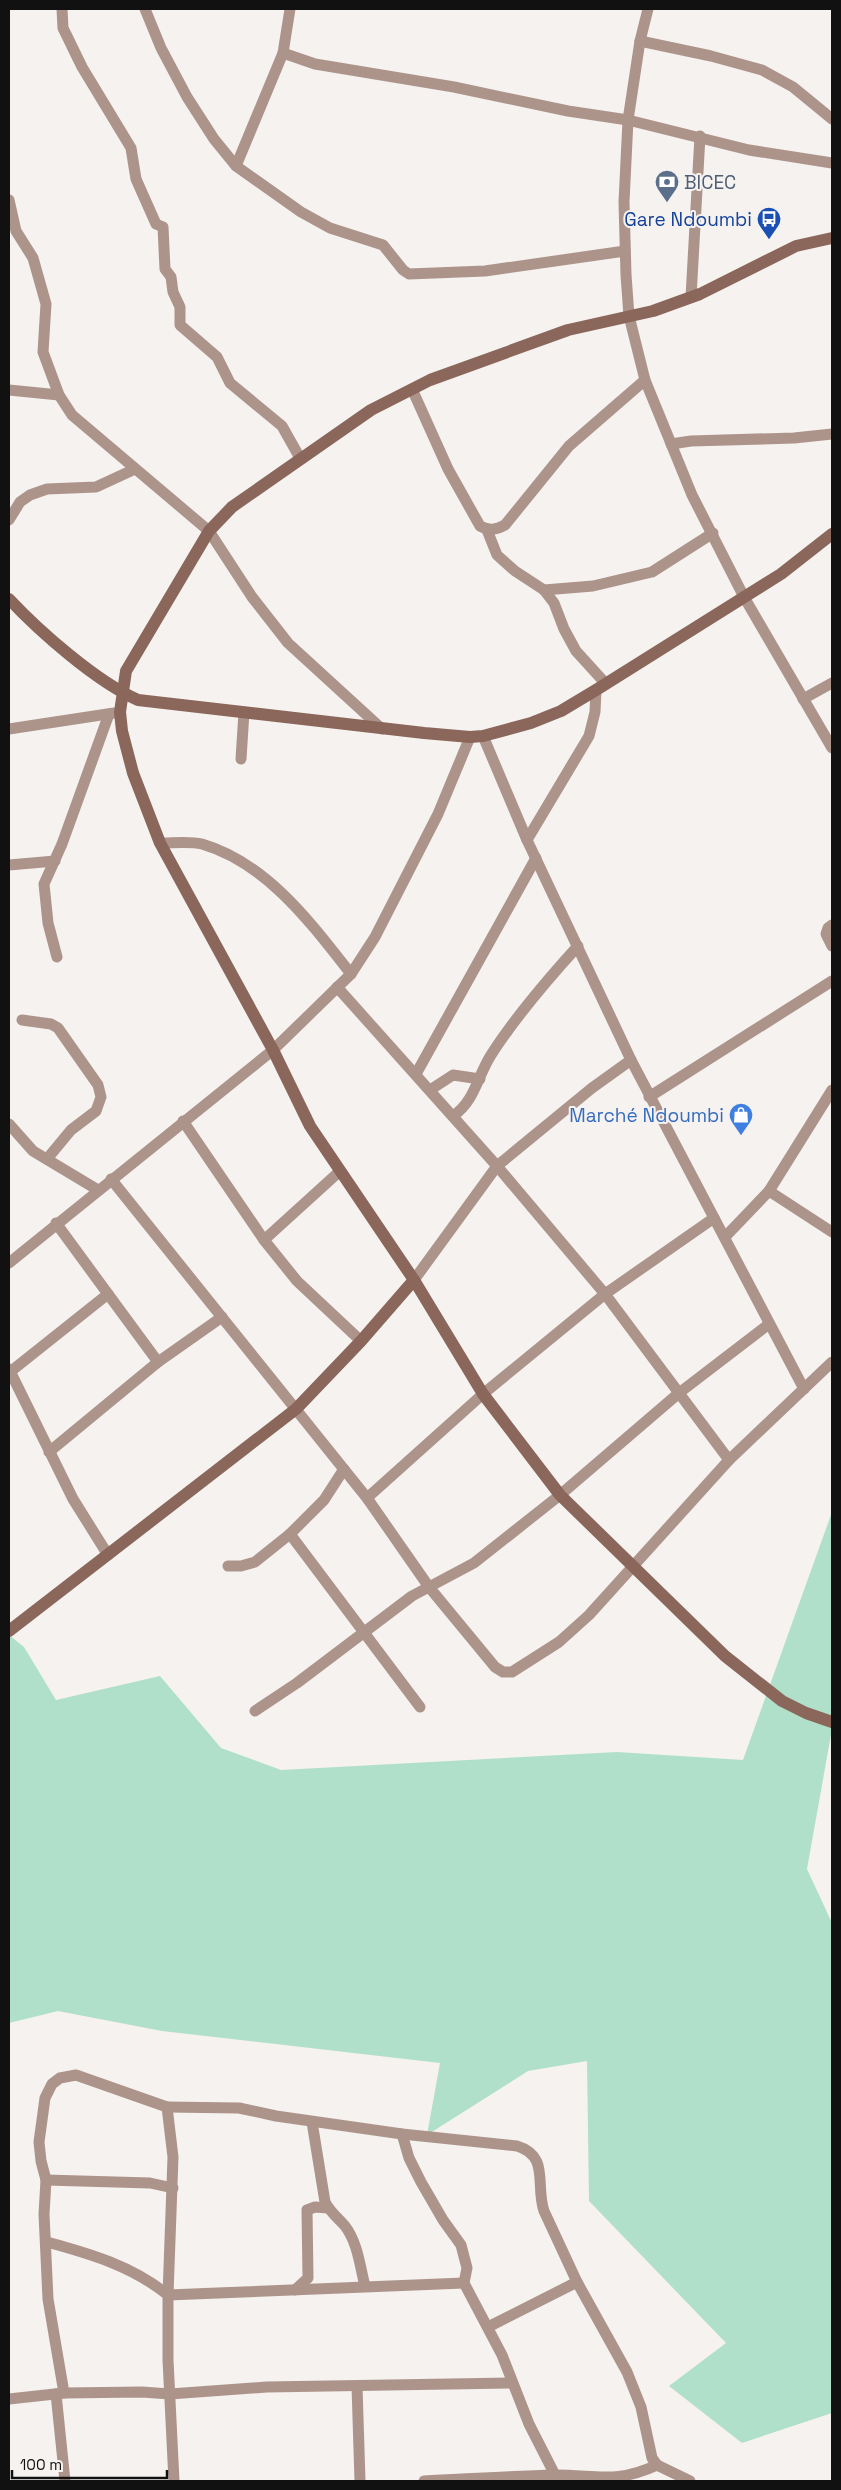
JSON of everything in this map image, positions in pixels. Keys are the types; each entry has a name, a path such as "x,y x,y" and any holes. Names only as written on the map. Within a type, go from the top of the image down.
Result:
{"street":[{"path":"62,9 63,28 82,67 131,148 136,179 142,197 152,211 156,224 163,227 165,269 171,277 180,307 180,324 217,357 230,383 282,426 300,458"},
{"path":"145,9 161,48 187,97 214,139 236,166 301,212 330,228 384,245 403,270 409,274 485,271 625,251"},
{"path":"236,166 283,53 290,9"},
{"path":"648,9 640,41 628,120 624,202 629,316 645,380 692,495 744,597 832,748"},
{"path":"640,41 711,56 762,70 793,87 832,119"},
{"path":"283,53 315,64 454,87 568,111 628,120 700,136 749,150 832,163"},
{"path":"691,297 700,136"},
{"path":"9,200 12,232 33,258 46,304 43,352 58,395 72,415 109,444 134,469 209,531 252,597 288,643 382,728"},
{"path":"57,957 43,890 115,713 122,693 126,671 209,531 232,507 371,410 430,380 568,330 653,311 691,297 796,246 832,239"},
{"path":"412,389 448,469 480,526 487,530 495,530 505,525 568,446 645,380"},
{"path":"9,390 58,395"},
{"path":"671,444 692,441 777,439 832,434"},
{"path":"9,520 20,502 30,495 46,489 96,487 134,469"},
{"path":"487,530 497,554 515,572 544,590 554,603 564,629 576,651 601,687 589,736 528,840"},
{"path":"544,590 593,586 652,572 713,533"},
{"path":"9,599 92,672 122,693 138,700 382,728 477,736 531,723 560,710 601,687 781,574 832,534"},
{"path":"803,699 832,683"},
{"path":"242,759 244,712"},
{"path":"9,729 115,713"},
{"path":"115,713 122,731 133,773 160,843 273,1050 310,1126 414,1280 483,1394 560,1495 632,1568 725,1656 782,1701 806,1714 832,1722"},
{"path":"477,736 631,1060 685,1167 725,1237 804,1389"},
{"path":"9,1262 273,1050 351,974 375,936 477,736"},
{"path":"160,843 200,844 236,858 274,887 301,914 351,974"},
{"path":"416,1074 536,858"},
{"path":"9,865 55,861"},
{"path":"832,925 828,928 826,934 832,946"},
{"path":"453,1116 468,1103 490,1056 509,1030 556,970 578,946"},
{"path":"650,1097 832,981"},
{"path":"337,987 497,1166 605,1294 729,1460"},
{"path":"22,1020 51,1024 58,1028 98,1085 101,1097 96,1111 71,1130 47,1159"},
{"path":"9,1631 296,1410 361,1341 414,1280 497,1166 585,1094 631,1060"},
{"path":"430,1090 453,1075 480,1079"},
{"path":"725,1237 770,1191 828,1104 832,1090"},
{"path":"183,1121 264,1240 297,1281 361,1341"},
{"path":"9,1124 26,1146 98,1190"},
{"path":"264,1240 340,1171"},
{"path":"111,1179 367,1498 429,1587 495,1667 503,1672 512,1672 559,1642 589,1615 729,1460 832,1362"},
{"path":"770,1191 832,1232"},
{"path":"367,1498 483,1394 605,1294 714,1218"},
{"path":"56,1223 158,1362"},
{"path":"108,1294 10,1371 73,1499 108,1555"},
{"path":"49,1452 158,1362 222,1317"},
{"path":"255,1711 297,1684 412,1596 474,1563 560,1495 679,1393 769,1324"},
{"path":"228,1566 241,1566 255,1562 290,1534 324,1500 344,1470"},
{"path":"290,1534 420,1707"},
{"path":"65,2481 60,2394 48,2299 47,2242 44,2214 46,2180 41,2161 40,2122 45,2098 52,2084 60,2078 76,2075 167,2106 239,2108 312,2122 516,2146 529,2150 536,2157 540,2172 540,2200 544,2211 577,2282 627,2372 640,2408 652,2458 657,2465 690,2481"},
{"path":"167,2106 173,2157 168,2295 174,2481"},
{"path":"312,2122 328,2208 345,2226 354,2241 366,2286"},
{"path":"402,2134 409,2158 421,2182 443,2220 461,2245 467,2268 464,2283 488,2327 555,2475"},
{"path":"46,2180 150,2183 173,2188"},
{"path":"295,2290 308,2278 307,2210 315,2206 328,2208"},
{"path":"47,2242 118,2264 153,2283 168,2295 464,2283"},
{"path":"488,2327 577,2282"},
{"path":"9,2399 60,2394 142,2392 170,2394 267,2387 512,2383"},
{"path":"357,2386 360,2481"},
{"path":"424,2481 555,2475 610,2478 644,2476 657,2465"}],"green space":[{"path":"832,1512 832,1729 807,1869 832,1923 832,2413 742,2443 669,2386 726,2343 589,2201 587,2061 528,2071 427,2135 440,2063 162,2031 58,2011 9,2023 9,1635 24,1647 56,1700 160,1676 221,1748 281,1770 617,1752 743,1760"}],"place":[{"name":"BICEC","path":"667,203"},
{"name":"Gare Ndoumbi","path":"769,240"},
{"name":"Marché Ndoumbi","path":"741,1136"}]}
